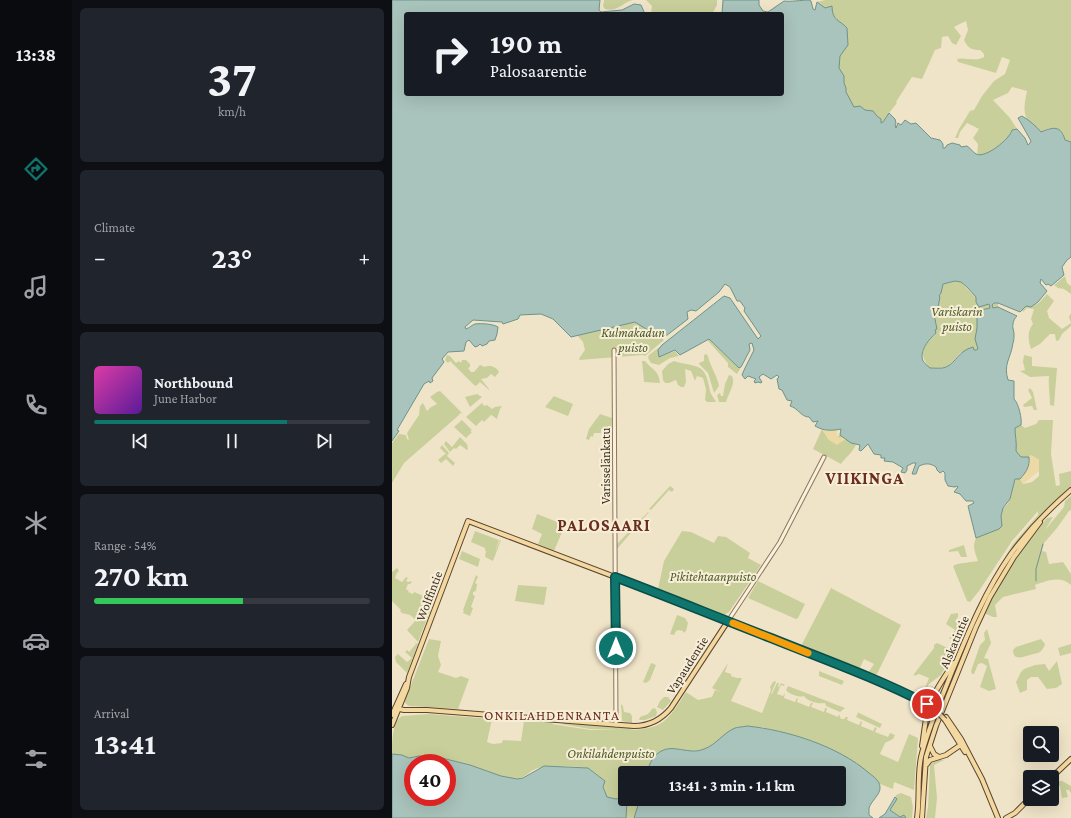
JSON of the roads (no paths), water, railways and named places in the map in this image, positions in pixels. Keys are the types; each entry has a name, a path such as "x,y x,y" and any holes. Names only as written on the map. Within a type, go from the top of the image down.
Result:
{"main road":[{"name":"Alskatintie","path":"917,818 920,765 931,724 972,625 996,576 1023,539 1034,525 1071,490"},
{"name":"Alskatintie","path":"922,818 926,766 930,744 973,634 990,597 1014,557 1046,514"},
{"name":"Wolffintie","path":"392,725 397,708 468,521 615,577"},
{"path":"615,577 912,695 930,704 952,726 982,779 998,818"},
{"name":"Vapaudentie","path":"397,708 616,725 645,725 656,721 666,714 728,621"},
{"path":"920,765 925,722 930,704 937,690 959,656"},
{"name":"Wolffintie","path":"392,715 397,708"},
{"path":"930,744 932,751 939,757"},
{"path":"926,766 930,760 946,755 962,744"},
{"path":"1059,770 1071,759"},
{"path":"1011,818 1023,805"},
{"path":"995,809 1004,818 1014,813"}],"street":[{"name":"Varisselänkatu","path":"614,350 616,725"},
{"name":"Vapaudentie","path":"728,621 780,542 824,457"}],"water":[{"path":"392,0 600,0 599,10 601,12 404,12 404,96 784,96 784,12 768,12 784,1 809,0 811,1 813,9 815,10 817,2 825,8 832,6 833,15 847,28 848,45 840,56 839,68 844,76 846,92 854,107 860,106 865,110 873,111 881,119 881,123 889,113 895,119 896,128 898,123 901,125 905,120 911,124 916,123 931,138 940,140 943,144 943,148 952,143 960,145 961,147 967,146 976,154 980,155 985,154 997,147 1007,138 1012,130 1017,129 1025,138 1028,145 1031,141 1018,118 1022,116 1041,132 1056,128 1061,132 1065,140 1071,142 1071,257 1062,267 1064,275 1051,286 1048,284 1046,285 1041,279 1040,283 1047,291 1038,302 1031,307 1026,306 1020,312 998,303 994,303 992,305 993,308 998,307 1017,316 1013,323 1014,340 1006,370 1008,380 1014,381 1014,399 1019,408 1021,419 1021,425 1015,428 1016,451 1021,457 1029,457 1028,467 1024,474 1020,479 1015,479 1010,499 1003,508 1001,516 1002,526 999,529 976,538 968,506 974,503 973,501 966,501 960,494 954,492 958,487 957,486 948,486 945,480 945,473 943,471 940,473 936,467 926,464 919,466 916,474 912,474 916,463 913,463 907,466 905,473 901,472 903,468 893,462 884,461 885,458 881,458 881,455 874,454 868,444 861,451 859,450 860,445 851,443 840,435 841,429 828,430 815,426 818,421 813,422 809,417 804,416 790,406 792,401 787,400 782,390 779,389 777,379 779,377 777,375 771,379 763,374 759,377 762,382 761,383 755,383 754,381 756,379 748,376 745,379 742,375 754,350 752,343 749,344 750,350 739,368 709,339 680,355 675,350 659,357 658,350 662,345 724,296 730,298 758,339 761,336 744,311 745,308 740,301 737,301 730,287 725,284 719,292 696,311 691,310 687,312 688,319 662,339 635,322 571,337 553,319 541,314 520,315 518,319 503,324 502,322 473,320 465,327 466,329 474,324 490,324 498,327 495,340 489,341 487,344 482,346 480,344 475,347 469,340 466,342 464,351 448,352 442,359 444,362 432,378 433,381 430,383 429,381 424,384 397,430 399,431 392,441","holes":["955,281 961,282 976,297 976,302 979,307 989,304 990,308 977,311 977,328 975,339 978,349 974,350 973,347 964,351 946,367 930,368 923,361 922,353 930,338 936,333 935,311 938,307 939,296 943,284"]},
{"path":"723,0 759,0 759,5 763,11 768,12 722,12"},
{"path":"634,4 641,5 644,12 601,12 622,10"},
{"path":"747,726 779,731 827,747 856,763 874,777 880,785 880,790 869,808 869,815 873,818 634,818 638,806 846,806 846,766 649,766 653,758 661,751 666,749 690,751 701,750 712,745 731,730"},
{"path":"392,754 404,756 404,806 456,806 456,762 501,776 517,779 523,778 544,766 588,768 605,781 603,787 607,797 618,799 618,806 627,806 626,818 392,818"},
{"path":"895,797 897,799 890,810 900,817 904,815 906,818 879,818 885,814"}],"waterway":[{"path":"1036,581 1036,569 1043,544"}],"district":[{"name":"VIIKINGA","path":"865,478"},
{"name":"PALOSAARI","path":"604,525"},
{"name":"ONKILAHDENRANTA","path":"552,715"}],"park label":[{"name":"Variskarin puisto","path":"957,318"},
{"name":"Kulmakadun puisto","path":"633,340"},
{"name":"Pikitehtaanpuisto","path":"713,576"},
{"name":"Onkilahdenpuisto","path":"611,753"}]}
